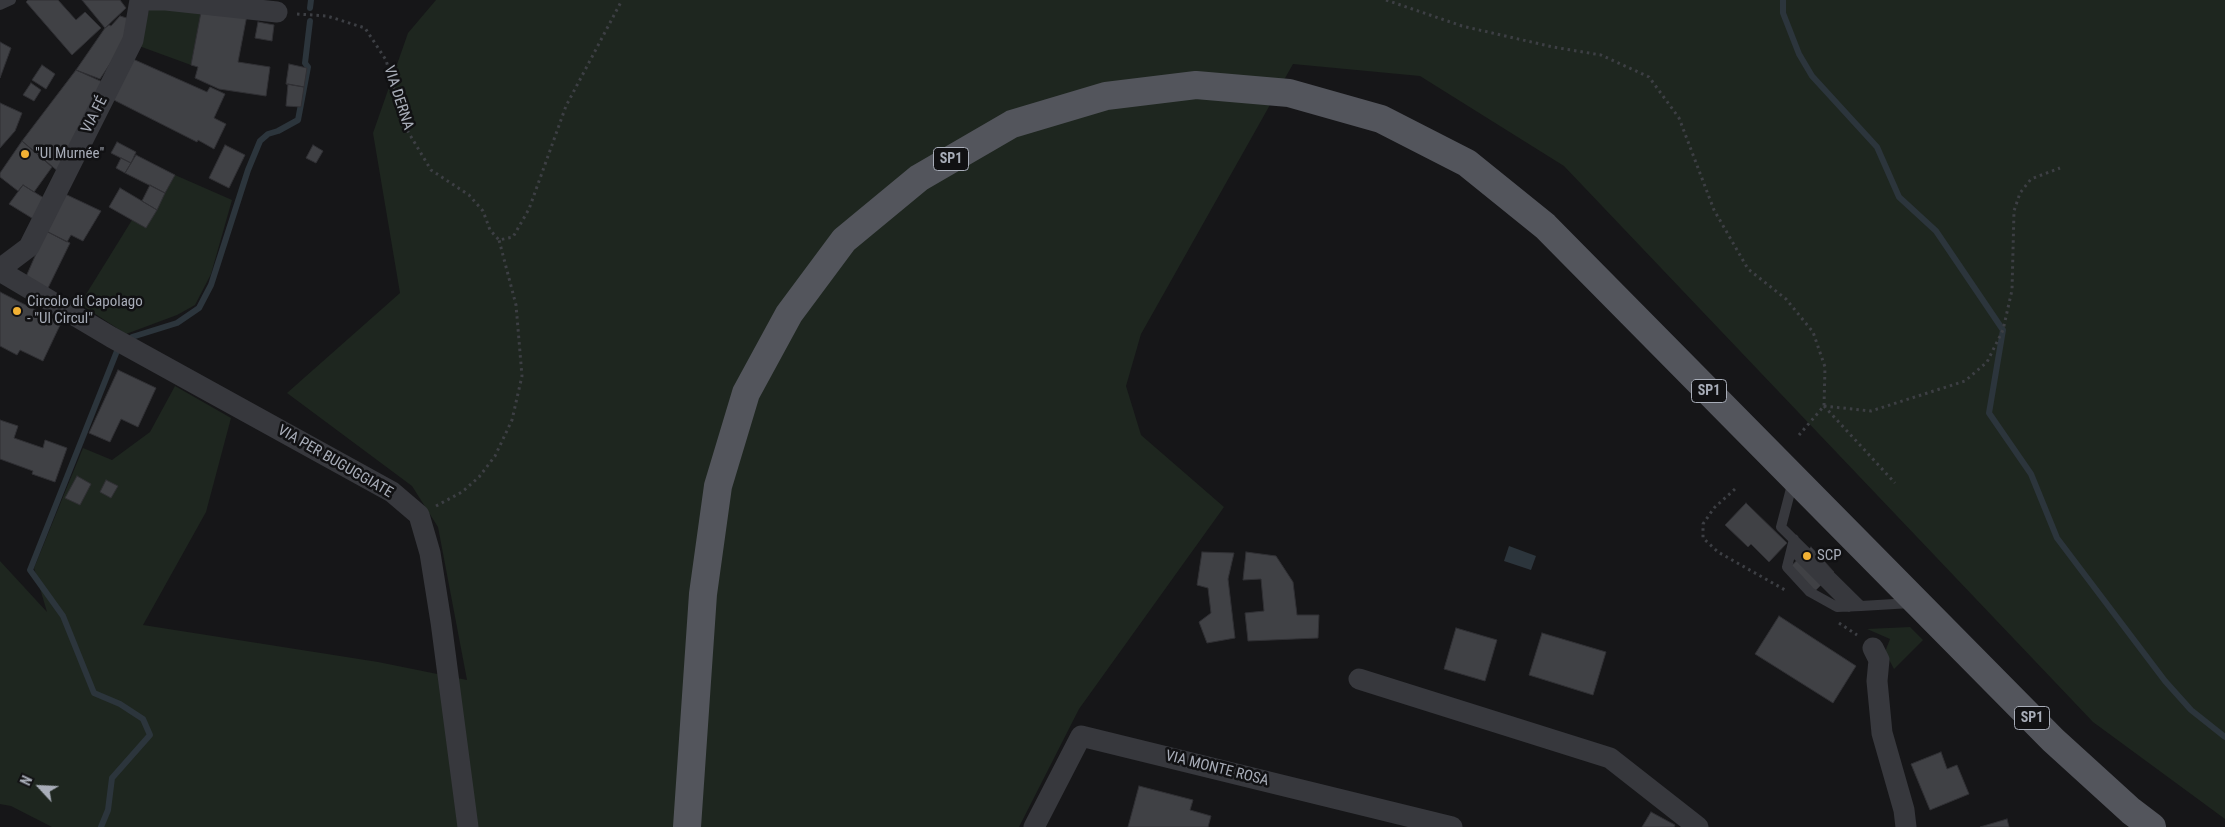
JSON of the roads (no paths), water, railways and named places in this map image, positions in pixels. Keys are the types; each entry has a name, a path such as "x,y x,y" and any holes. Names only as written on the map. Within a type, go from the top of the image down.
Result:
{"main road":[{"name":"SP1","path":"687,827 705,584 718,486 746,393 789,314 844,240 919,178 1012,124 1106,96 1196,85 1289,94 1381,119 1467,163 1545,226 1919,602 2053,740 2131,811 2152,827"}],"street":[{"path":"140,0 166,0 276,12"},
{"name":"VIA FÉ","path":"0,270 29,247 133,40 140,0"},
{"name":"VIA PER BUGUGGIATE","path":"0,270 111,337 392,492 419,515 430,553 441,622 468,827"},
{"path":"1873,648 1879,660 1877,681 1882,733 1904,810 1906,827"},
{"path":"1359,679 1610,758 1698,827"},
{"name":"VIA MONTE ROSA","path":"1034,827 1081,736 1452,827"}],"lane":[{"path":"0,5 11,0"},
{"path":"1794,477 1781,526 1793,544 1849,607"},
{"path":"1793,544 1861,606"},
{"path":"1793,544 1787,567 1810,592 1837,607 1919,602"}],"waterway":[{"path":"310,8 311,0"},
{"path":"1783,0 1783,13 1799,54 1812,76 1877,147 1899,197 1936,231 2003,330 1989,413 2031,474 2057,538 2165,681 2191,710 2225,737"},
{"path":"132,337 177,323 199,308 211,285 248,170 260,141 268,134 278,131 298,120 308,67 305,63 310,21"},
{"path":"101,827 108,810 112,778 150,735 143,719 120,704 94,693 63,616 30,570 117,351"}],"place":[{"name":"\"Ul Murnée\"","path":"25,154"},
{"name":"Circolo di Capolago - \"Ul Circul\"","path":"17,311"},
{"name":"SCP","path":"1807,556"}]}
